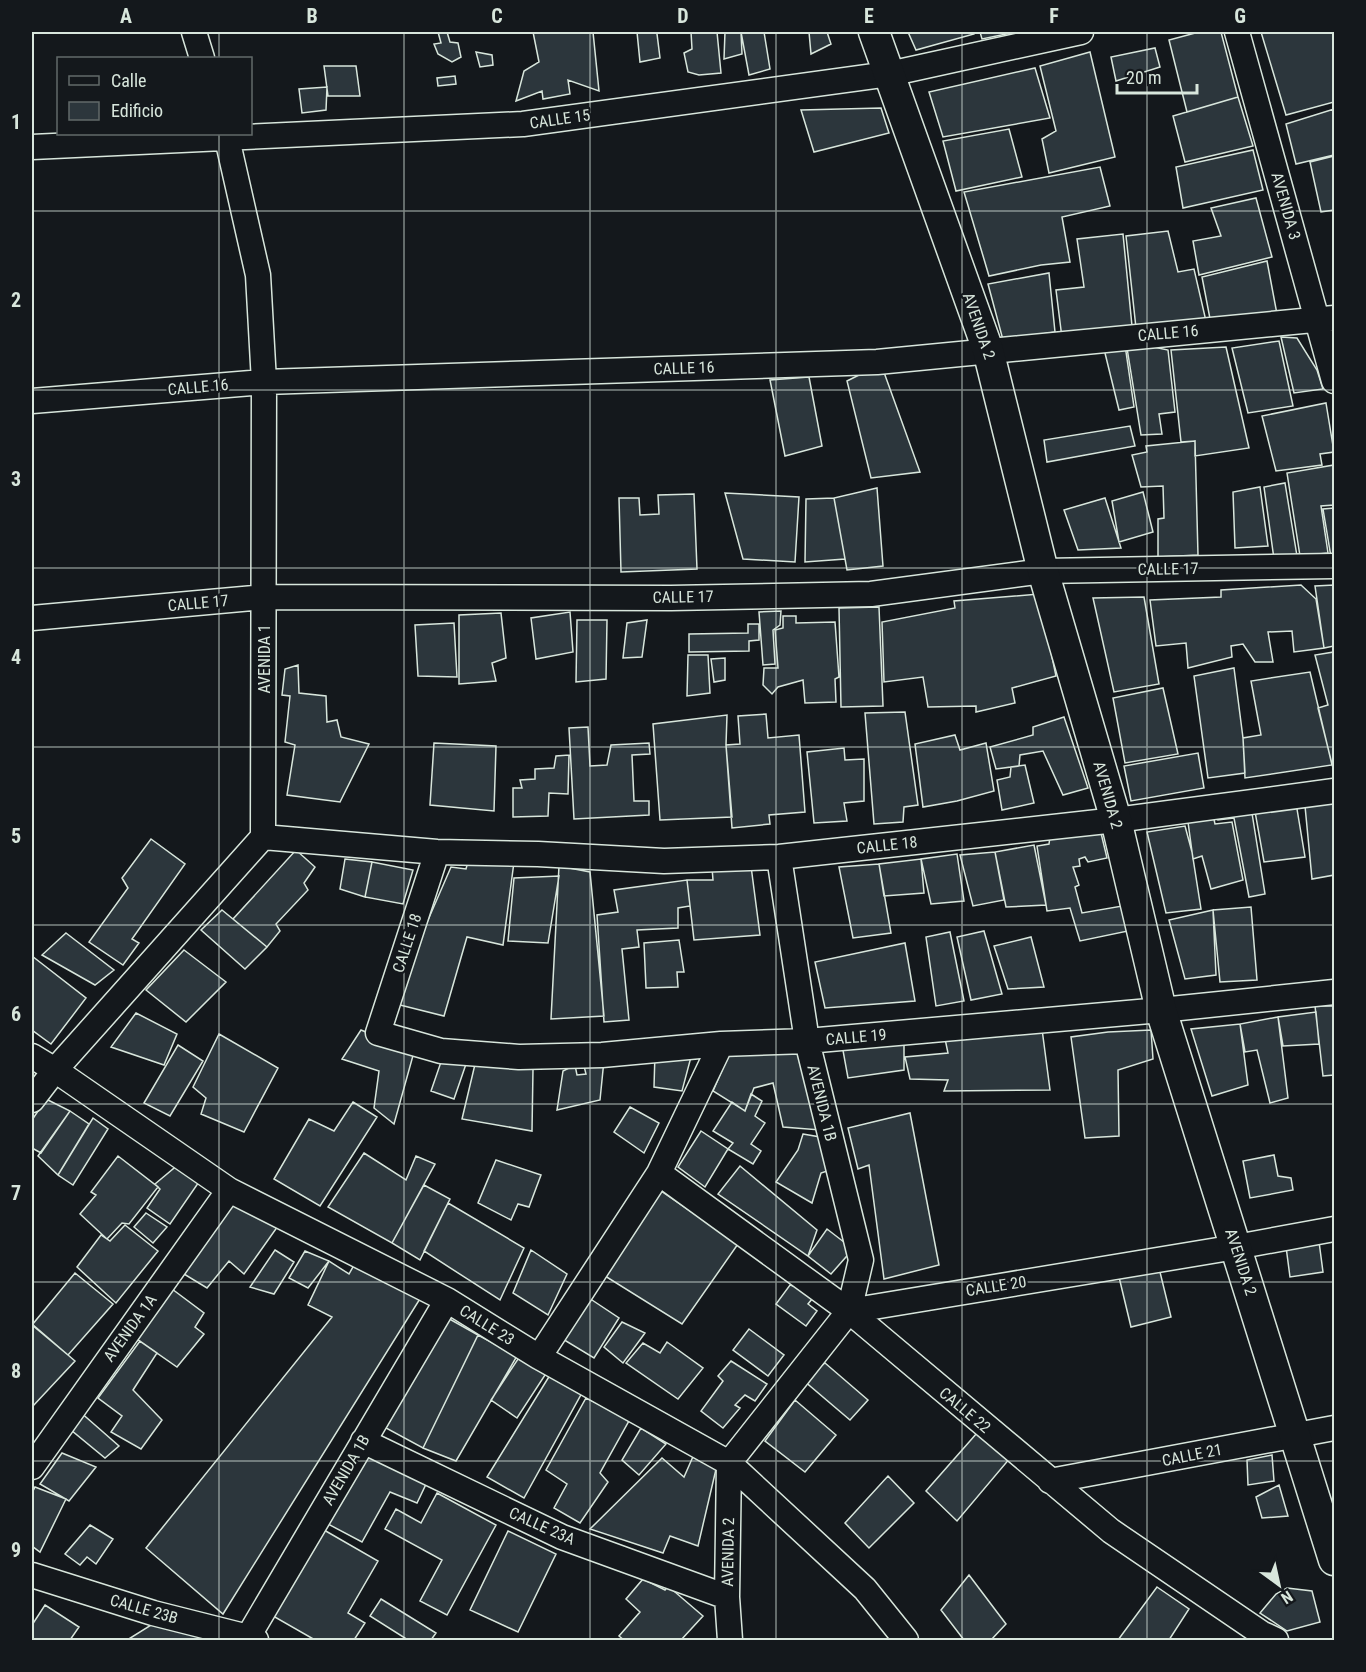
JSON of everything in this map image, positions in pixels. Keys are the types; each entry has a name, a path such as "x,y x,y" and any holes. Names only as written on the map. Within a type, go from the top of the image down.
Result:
{"street":[{"path":"194,32 202,57"},
{"name":"AVENIDA 2","path":"874,32 988,350 1043,571 1116,820 1161,1010 1335,1560"},
{"name":"CALLE 15","path":"252,134 523,124 889,74 1081,32"},
{"name":"AVENIDA 3","path":"1236,32 1327,318 1335,381"},
{"name":"CALLE 15","path":"32,147 226,135"},
{"name":"AVENIDA 1","path":"226,135 258,275 264,382 263,837"},
{"name":"CALLE 16","path":"32,401 264,382 878,362 1327,318"},
{"name":"CALLE 17","path":"32,618 264,597 671,598 871,594 1043,571 1335,566"},
{"name":"CALLE 18","path":"263,837 437,852 538,854 664,861 779,857 1116,820 1335,791"},
{"path":"32,1100 55,1070 263,837"},
{"name":"CALLE 18","path":"378,1033 437,852"},
{"name":"AVENIDA 1B","path":"779,857 807,1041 861,1260 849,1311"},
{"name":"CALLE 19","path":"378,1033 441,1051 519,1057 602,1055 721,1044 807,1041 1161,1010 1335,992"},
{"path":"539,1357 659,1173 721,1044"},
{"name":"CALLE 23","path":"32,1056 229,1190 447,1300 539,1357 729,1463 865,1588 906,1641"},
{"name":"CALLE 22","path":"659,1173 849,1311 1111,1531 1276,1641"},
{"name":"AVENIDA 1A","path":"32,1467 229,1190"},
{"name":"CALLE 20","path":"849,1311 1236,1247 1335,1228"},
{"name":"AVENIDA 1B","path":"251,1639 363,1441 447,1300"},
{"path":"729,1463 849,1311"},
{"name":"CALLE 21","path":"1050,1481 1335,1428"},
{"name":"CALLE 23A","path":"363,1441 562,1537 727,1597"},
{"name":"AVENIDA 2","path":"729,1463 727,1597 730,1641"},
{"name":"CALLE 23B","path":"32,1575 153,1613 251,1639"}],"building":[{"path":"438,32 447,32 450,42 458,43 461,57 452,62 438,54 434,44 441,43"},
{"path":"533,32 593,32 599,91 568,80 570,94 543,99 542,91 516,101 524,71 539,62"},
{"path":"637,32 657,34 660,58 640,62"},
{"path":"691,32 717,32 721,73 699,75 688,72 684,53 692,49"},
{"path":"725,32 741,32 742,54 724,59"},
{"path":"741,32 764,32 770,69 749,75"},
{"path":"809,32 827,32 831,44 811,54"},
{"path":"908,32 974,32 974,34 916,50"},
{"path":"980,32 1016,32 982,39"},
{"path":"1199,32 1221,32 1238,97 1187,112 1169,40"},
{"path":"1261,32 1334,32 1334,102 1286,115"},
{"path":"1155,48 1160,67 1116,81 1111,57"},
{"path":"476,52 492,55 493,65 480,67"},
{"path":"1090,52 1115,157 1049,173 1042,139 1056,131 1040,66"},
{"path":"324,66 356,66 360,96 328,96"},
{"path":"1035,68 1050,118 943,137 929,92"},
{"path":"455,76 456,84 438,86 437,78"},
{"path":"327,87 326,110 302,113 299,89"},
{"path":"1238,97 1253,146 1185,162 1173,116"},
{"path":"881,108 889,133 814,152 801,110"},
{"path":"1334,109 1334,155 1296,164 1286,124"},
{"path":"1009,129 1022,177 956,191 943,141"},
{"path":"1253,150 1263,190 1183,208 1176,167"},
{"path":"1334,156 1334,210 1321,212 1310,162"},
{"path":"1100,167 1110,206 1062,217 1070,262 1041,265 989,276 964,192"},
{"path":"1256,198 1272,257 1199,275 1193,241 1221,236 1211,208"},
{"path":"1168,231 1178,272 1194,269 1206,321 1136,328 1126,236"},
{"path":"1123,234 1132,326 1062,338 1056,290 1084,287 1077,239"},
{"path":"1267,261 1277,314 1211,324 1202,277"},
{"path":"1049,273 1055,332 1003,340 988,284"},
{"path":"1281,337 1297,338 1317,370 1323,389 1294,393"},
{"path":"1279,341 1293,406 1248,413 1232,348"},
{"path":"1125,345 1134,407 1119,410 1104,349"},
{"path":"1149,346 1168,350 1175,412 1159,414 1162,434 1141,435 1127,348"},
{"path":"1226,347 1249,448 1195,456 1195,441 1181,442 1171,350"},
{"path":"881,364 920,472 871,478 847,381"},
{"path":"809,377 822,446 785,456 770,380"},
{"path":"1326,403 1334,452 1320,454 1322,465 1276,471 1262,416"},
{"path":"1130,426 1135,446 1047,462 1044,440"},
{"path":"1195,441 1198,555 1158,557 1158,519 1164,518 1163,486 1141,487 1132,455 1147,452 1146,446"},
{"path":"1334,465 1334,505 1321,506 1328,553 1300,556 1287,473"},
{"path":"1285,483 1297,556 1274,559 1264,487"},
{"path":"1260,487 1268,546 1235,548 1233,492"},
{"path":"877,488 883,566 847,570 834,498"},
{"path":"1143,492 1153,532 1119,542 1112,501"},
{"path":"725,493 799,497 795,562 743,559"},
{"path":"694,494 697,569 621,572 619,498 639,498 640,515 659,514 658,495"},
{"path":"834,498 845,559 805,562 806,499"},
{"path":"1105,498 1121,548 1078,550 1064,510"},
{"path":"1334,508 1334,557 1331,557 1323,509"},
{"path":"1301,585 1316,599 1324,648 1294,652 1292,631 1268,632 1273,662 1255,662 1243,644 1231,646 1232,657 1188,668 1186,643 1156,646 1150,600 1221,597 1221,590"},
{"path":"1334,585 1334,646 1324,648 1315,586"},
{"path":"1039,594 1056,676 1012,688 1015,703 976,712 976,706 928,707 923,677 884,682 882,622 955,608 954,601"},
{"path":"1144,597 1159,684 1114,692 1093,598"},
{"path":"879,607 883,706 841,707 839,608"},
{"path":"781,611 780,625 773,630 775,664 763,665 759,612"},
{"path":"570,612 573,652 536,659 531,618"},
{"path":"501,613 506,658 492,663 496,681 459,684 459,615"},
{"path":"783,616 796,616 796,623 835,622 839,677 835,679 836,702 805,703 803,680 778,687 772,694 763,685 764,668 778,668 775,630 783,628"},
{"path":"577,620 607,620 606,679 576,682"},
{"path":"647,620 642,657 623,658 627,623"},
{"path":"454,623 457,677 418,676 415,625"},
{"path":"748,624 759,624 759,640 749,641 749,651 689,652 689,634 748,633"},
{"path":"1334,652 1334,772 1318,708 1328,705 1315,655"},
{"path":"688,655 708,655 710,693 687,696"},
{"path":"725,658 725,680 714,682 711,659"},
{"path":"298,665 299,693 326,696 327,722 337,720 341,737 369,744 340,802 287,795 295,745 285,742 290,696 282,695 285,669"},
{"path":"1234,668 1245,773 1208,778 1194,676"},
{"path":"1310,672 1332,765 1245,778 1243,738 1261,735 1251,681"},
{"path":"1163,688 1178,754 1125,763 1113,698"},
{"path":"905,712 918,805 904,807 903,822 874,824 865,713"},
{"path":"766,714 768,738 799,735 805,812 769,815 770,824 732,828 726,745 740,744 738,716"},
{"path":"727,715 726,745 732,817 660,820 653,724"},
{"path":"1064,717 1088,788 1063,795 1043,751 1020,755 1019,766 996,769 990,747 1033,735 1033,727"},
{"path":"588,727 590,766 607,765 611,745 649,743 650,754 632,755 634,801 649,801 649,815 574,819 569,728"},
{"path":"955,735 960,750 986,743 994,791 923,807 915,744"},
{"path":"434,743 496,746 494,811 430,805"},
{"path":"844,748 845,760 864,759 864,801 844,803 847,821 814,823 807,752"},
{"path":"1198,753 1204,788 1131,801 1124,766"},
{"path":"569,755 568,794 549,793 548,816 513,817 513,788 522,788 520,780 535,779 535,769 554,768 556,756"},
{"path":"1025,765 1034,803 1002,810 997,780 1010,777 1011,767"},
{"path":"1334,802 1334,875 1312,879 1305,806"},
{"path":"1296,803 1305,857 1264,862 1254,806"},
{"path":"1251,807 1265,894 1249,897 1234,818 1218,820 1218,811"},
{"path":"1213,815 1215,824 1232,822 1243,880 1211,889 1202,856 1193,859 1188,822"},
{"path":"1185,826 1192,852 1201,909 1166,913 1147,832"},
{"path":"1101,833 1107,858 1088,862 1085,857 1079,859 1080,866 1073,867 1079,885 1075,887 1082,913 1122,906 1128,931 1080,941 1070,908 1047,911 1037,846 1049,844 1050,836"},
{"path":"151,839 185,864 132,939 139,943 123,965 89,942 128,888 122,878"},
{"path":"1034,845 1046,905 1006,907 995,852"},
{"path":"296,850 315,867 304,883 308,890 276,924 280,931 267,947 233,919"},
{"path":"995,852 1004,900 973,906 960,855"},
{"path":"957,854 964,901 931,904 921,859"},
{"path":"469,858 514,862 503,945 467,937 444,1016 392,1003 451,867 466,869"},
{"path":"345,859 372,862 365,897 340,889"},
{"path":"921,859 924,893 884,896 879,864"},
{"path":"372,862 413,870 403,904 365,897"},
{"path":"879,864 891,933 853,938 839,867"},
{"path":"559,866 590,872 604,1016 551,1019"},
{"path":"751,866 760,935 694,940 687,880 713,880 712,868"},
{"path":"559,876 548,943 508,941 514,878"},
{"path":"687,880 690,906 678,908 678,928 637,930 639,947 622,949 629,1020 604,1022 597,915 618,912 614,890"},
{"path":"1251,907 1257,980 1220,982 1213,910"},
{"path":"222,910 267,947 245,969 201,930"},
{"path":"1213,910 1216,975 1185,979 1169,920"},
{"path":"984,931 1002,994 971,1000 957,937"},
{"path":"950,932 964,1001 936,1006 926,937"},
{"path":"66,933 114,970 95,985 42,955"},
{"path":"1031,937 1044,987 1008,989 994,946"},
{"path":"679,940 684,972 677,972 678,987 646,988 644,943"},
{"path":"905,943 915,1001 825,1008 815,962"},
{"path":"184,950 226,982 186,1022 146,990"},
{"path":"32,956 86,998 51,1044 32,1030"},
{"path":"1315,1006 1334,1006 1334,1075 1323,1076"},
{"path":"1316,1012 1319,1044 1283,1046 1278,1017"},
{"path":"136,1013 177,1034 164,1065 111,1047"},
{"path":"1278,1017 1288,1098 1270,1103 1257,1050 1245,1052 1240,1024"},
{"path":"1240,1024 1248,1085 1212,1096 1191,1029"},
{"path":"1042,1029 1050,1090 944,1091 948,1080 910,1079 905,1057 948,1053 944,1034"},
{"path":"361,1030 414,1052 394,1124 374,1108 379,1071 342,1059"},
{"path":"1151,1030 1153,1059 1118,1070 1119,1136 1085,1138 1071,1037"},
{"path":"219,1034 278,1068 244,1132 201,1114 206,1098 193,1087"},
{"path":"904,1039 904,1070 848,1078 842,1045"},
{"path":"178,1045 203,1061 170,1116 144,1103"},
{"path":"732,1047 801,1051 820,1130 783,1127 773,1083 754,1088 745,1111 713,1091"},
{"path":"655,1053 691,1057 682,1091 654,1087"},
{"path":"442,1059 466,1064 454,1099 431,1091"},
{"path":"476,1060 500,1061 500,1068 533,1069 532,1131 462,1119"},
{"path":"604,1060 600,1100 557,1110 563,1071 575,1065 577,1075 586,1074 583,1062"},
{"path":"751,1094 762,1101 755,1116 765,1123 751,1144 761,1151 753,1164 728,1149 733,1143 713,1131 732,1102 745,1111"},
{"path":"46,1099 70,1111 41,1153 32,1148 32,1120"},
{"path":"353,1102 377,1117 320,1206 274,1179 309,1119 334,1131"},
{"path":"630,1107 659,1123 644,1153 614,1132"},
{"path":"70,1111 89,1124 58,1175 38,1156"},
{"path":"910,1113 939,1265 884,1279 869,1165 858,1169 848,1128"},
{"path":"93,1118 108,1129 73,1185 58,1175"},
{"path":"701,1131 728,1149 705,1187 678,1167"},
{"path":"803,1134 820,1137 833,1169 821,1173 812,1203 776,1182 798,1150"},
{"path":"364,1153 406,1180 416,1156 435,1164 392,1243 328,1207"},
{"path":"1274,1155 1278,1176 1291,1178 1293,1190 1250,1198 1243,1161"},
{"path":"118,1156 158,1187 129,1224 122,1223 107,1239 80,1214 96,1195 91,1192"},
{"path":"496,1160 541,1175 529,1207 518,1204 511,1220 478,1203"},
{"path":"179,1164 201,1179 170,1224 147,1208 160,1189 155,1184"},
{"path":"740,1166 817,1230 808,1256 718,1194"},
{"path":"424,1185 450,1199 420,1260 392,1243"},
{"path":"661,1191 738,1244 682,1324 605,1276"},
{"path":"229,1194 278,1226 244,1274 229,1261 207,1288 179,1271"},
{"path":"448,1203 524,1248 500,1300 424,1251"},
{"path":"146,1213 167,1227 153,1243 134,1227"},
{"path":"125,1225 158,1251 116,1303 77,1267 101,1235 110,1241"},
{"path":"827,1229 853,1249 831,1274 808,1256"},
{"path":"1318,1234 1323,1272 1290,1277 1285,1239"},
{"path":"275,1250 294,1262 274,1294 250,1287"},
{"path":"531,1250 567,1274 548,1315 513,1293"},
{"path":"305,1251 329,1261 308,1288 289,1278"},
{"path":"358,1258 423,1294 223,1614 146,1548 332,1317 308,1305 329,1261 349,1274"},
{"path":"1159,1268 1171,1317 1131,1327 1119,1277"},
{"path":"75,1273 113,1304 68,1355 32,1325"},
{"path":"790,1285 817,1293 808,1304 817,1311 806,1326 776,1304"},
{"path":"172,1289 204,1313 195,1327 204,1334 177,1367 134,1337"},
{"path":"589,1298 619,1318 594,1358 561,1338"},
{"path":"446,1317 478,1335 423,1448 386,1428"},
{"path":"622,1322 645,1333 623,1363 604,1347"},
{"path":"32,1324 75,1361 33,1406 32,1404"},
{"path":"749,1329 784,1355 768,1376 733,1350"},
{"path":"478,1335 517,1356 456,1461 423,1448"},
{"path":"140,1341 157,1353 133,1390 162,1420 141,1449 111,1432 122,1416 98,1398"},
{"path":"667,1342 703,1368 678,1399 626,1363 643,1343 660,1353"},
{"path":"520,1356 547,1372 517,1418 491,1400"},
{"path":"731,1361 767,1384 755,1401 745,1395 735,1405 740,1408 723,1428 701,1411 723,1381 718,1376"},
{"path":"825,1363 868,1400 850,1420 803,1380"},
{"path":"550,1375 583,1391 524,1498 487,1477"},
{"path":"586,1398 630,1419 600,1473 608,1482 580,1523 554,1508 567,1484 546,1470"},
{"path":"795,1400 836,1435 805,1472 765,1441"},
{"path":"79,1411 119,1446 105,1458 71,1430"},
{"path":"641,1428 666,1444 639,1475 622,1460"},
{"path":"977,1433 1011,1457 957,1521 926,1491"},
{"path":"372,1451 428,1480 417,1503 390,1492 362,1542 328,1524"},
{"path":"695,1452 717,1465 698,1546 670,1536 663,1553 590,1529 662,1458 684,1477"},
{"path":"62,1453 96,1467 69,1501 40,1484"},
{"path":"1272,1455 1274,1481 1248,1485 1247,1460"},
{"path":"888,1476 914,1503 869,1548 845,1523"},
{"path":"1279,1485 1288,1516 1262,1518 1256,1497"},
{"path":"35,1487 66,1499 40,1552 32,1546 32,1493"},
{"path":"437,1493 496,1525 447,1615 420,1601 442,1560 385,1529 396,1509 421,1523"},
{"path":"90,1525 113,1539 96,1564 87,1557 80,1565 65,1554"},
{"path":"324,1530 378,1561 348,1613 365,1623 354,1640 315,1640 273,1616"},
{"path":"508,1531 556,1554 518,1632 470,1610"},
{"path":"969,1575 1006,1624 991,1640 964,1640 941,1610"},
{"path":"643,1579 665,1590 668,1586 703,1616 681,1640 624,1640 619,1636 640,1612 626,1599"},
{"path":"1157,1587 1189,1609 1169,1640 1118,1640"},
{"path":"1287,1588 1312,1591 1320,1622 1287,1631 1260,1613 1276,1594"},
{"path":"381,1599 436,1633 431,1640 404,1640 405,1638 370,1616"},
{"path":"45,1605 79,1627 70,1640 32,1640 32,1625"},
{"path":"159,1620 204,1636 205,1640 127,1640"}]}
